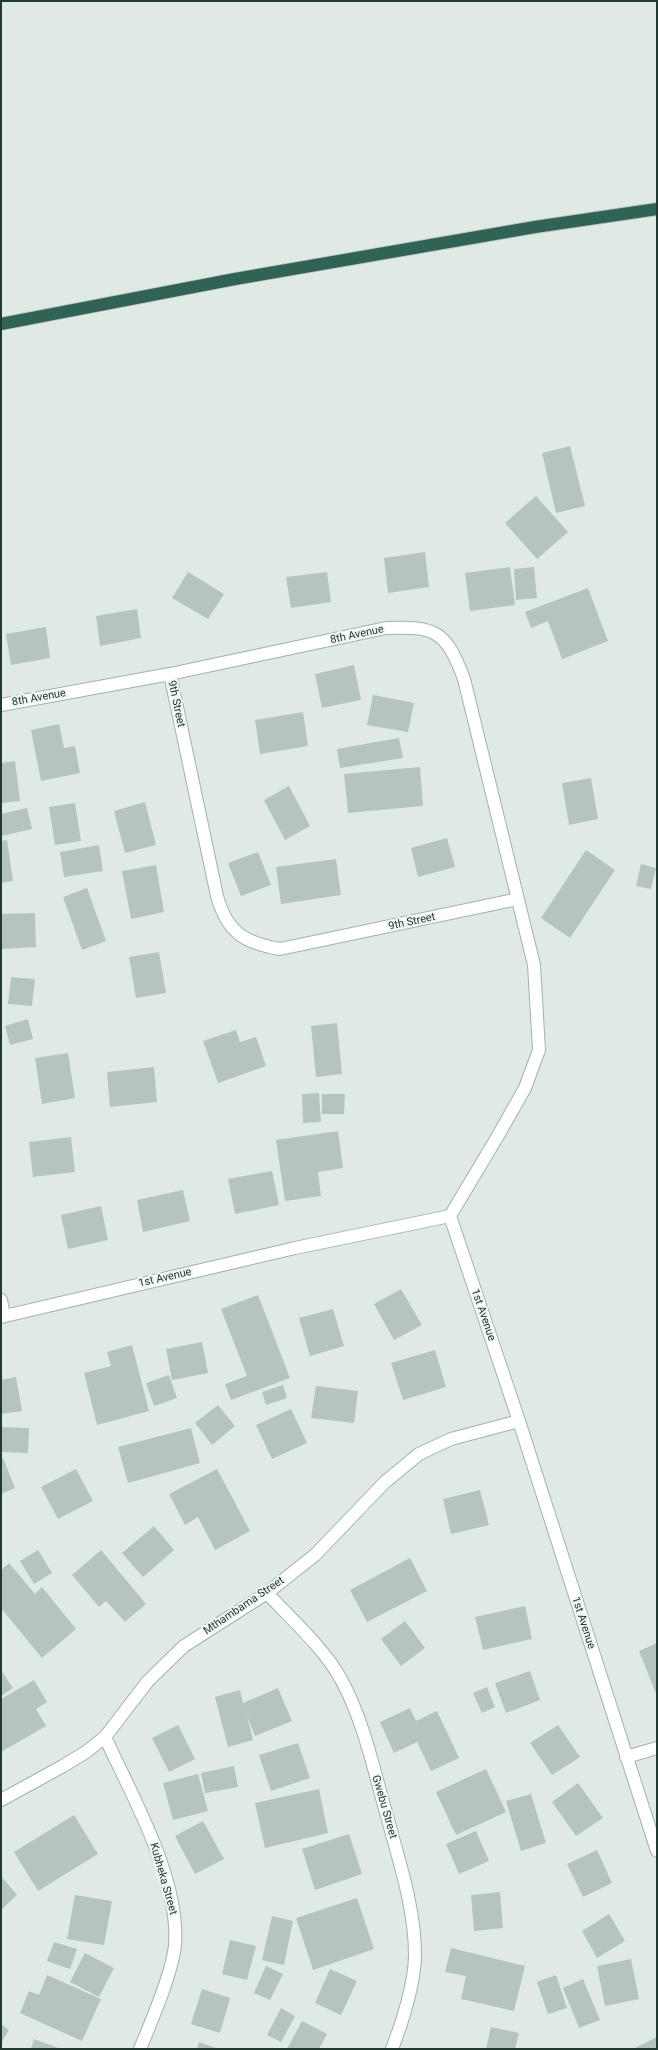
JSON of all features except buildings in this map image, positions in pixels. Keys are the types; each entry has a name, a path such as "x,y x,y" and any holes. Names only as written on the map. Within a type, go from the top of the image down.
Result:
{"highway":[{"path":"1,324 242,278 535,227 657,209"}],"street":[{"name":"8th Avenue","path":"1,705 170,674 386,628 416,627 433,632 444,640 450,647 464,679 518,899"},
{"name":"9th Street","path":"170,674 216,896 222,914 238,934 255,943 280,949 518,899"},
{"path":"450,1216 525,1088 539,1050 534,965 518,899"},
{"name":"1st Avenue","path":"2,1316 295,1248 450,1216 519,1421 657,1851"},
{"path":"1,1300 2,1316"},
{"name":"Mthambama Street","path":"1,1800 63,1766 86,1752 105,1737 148,1681 184,1646 267,1593 315,1555 385,1482 419,1454 451,1439 519,1421"},
{"name":"Gwebu Street","path":"267,1593 323,1655 342,1680 362,1731 380,1790 408,1897 414,1938 414,1976 392,2049"},
{"name":"Kubheka Street","path":"105,1737 154,1842 170,1895 176,1924 175,1947 169,1970 140,2049"},
{"path":"626,1757 657,1748"}]}
